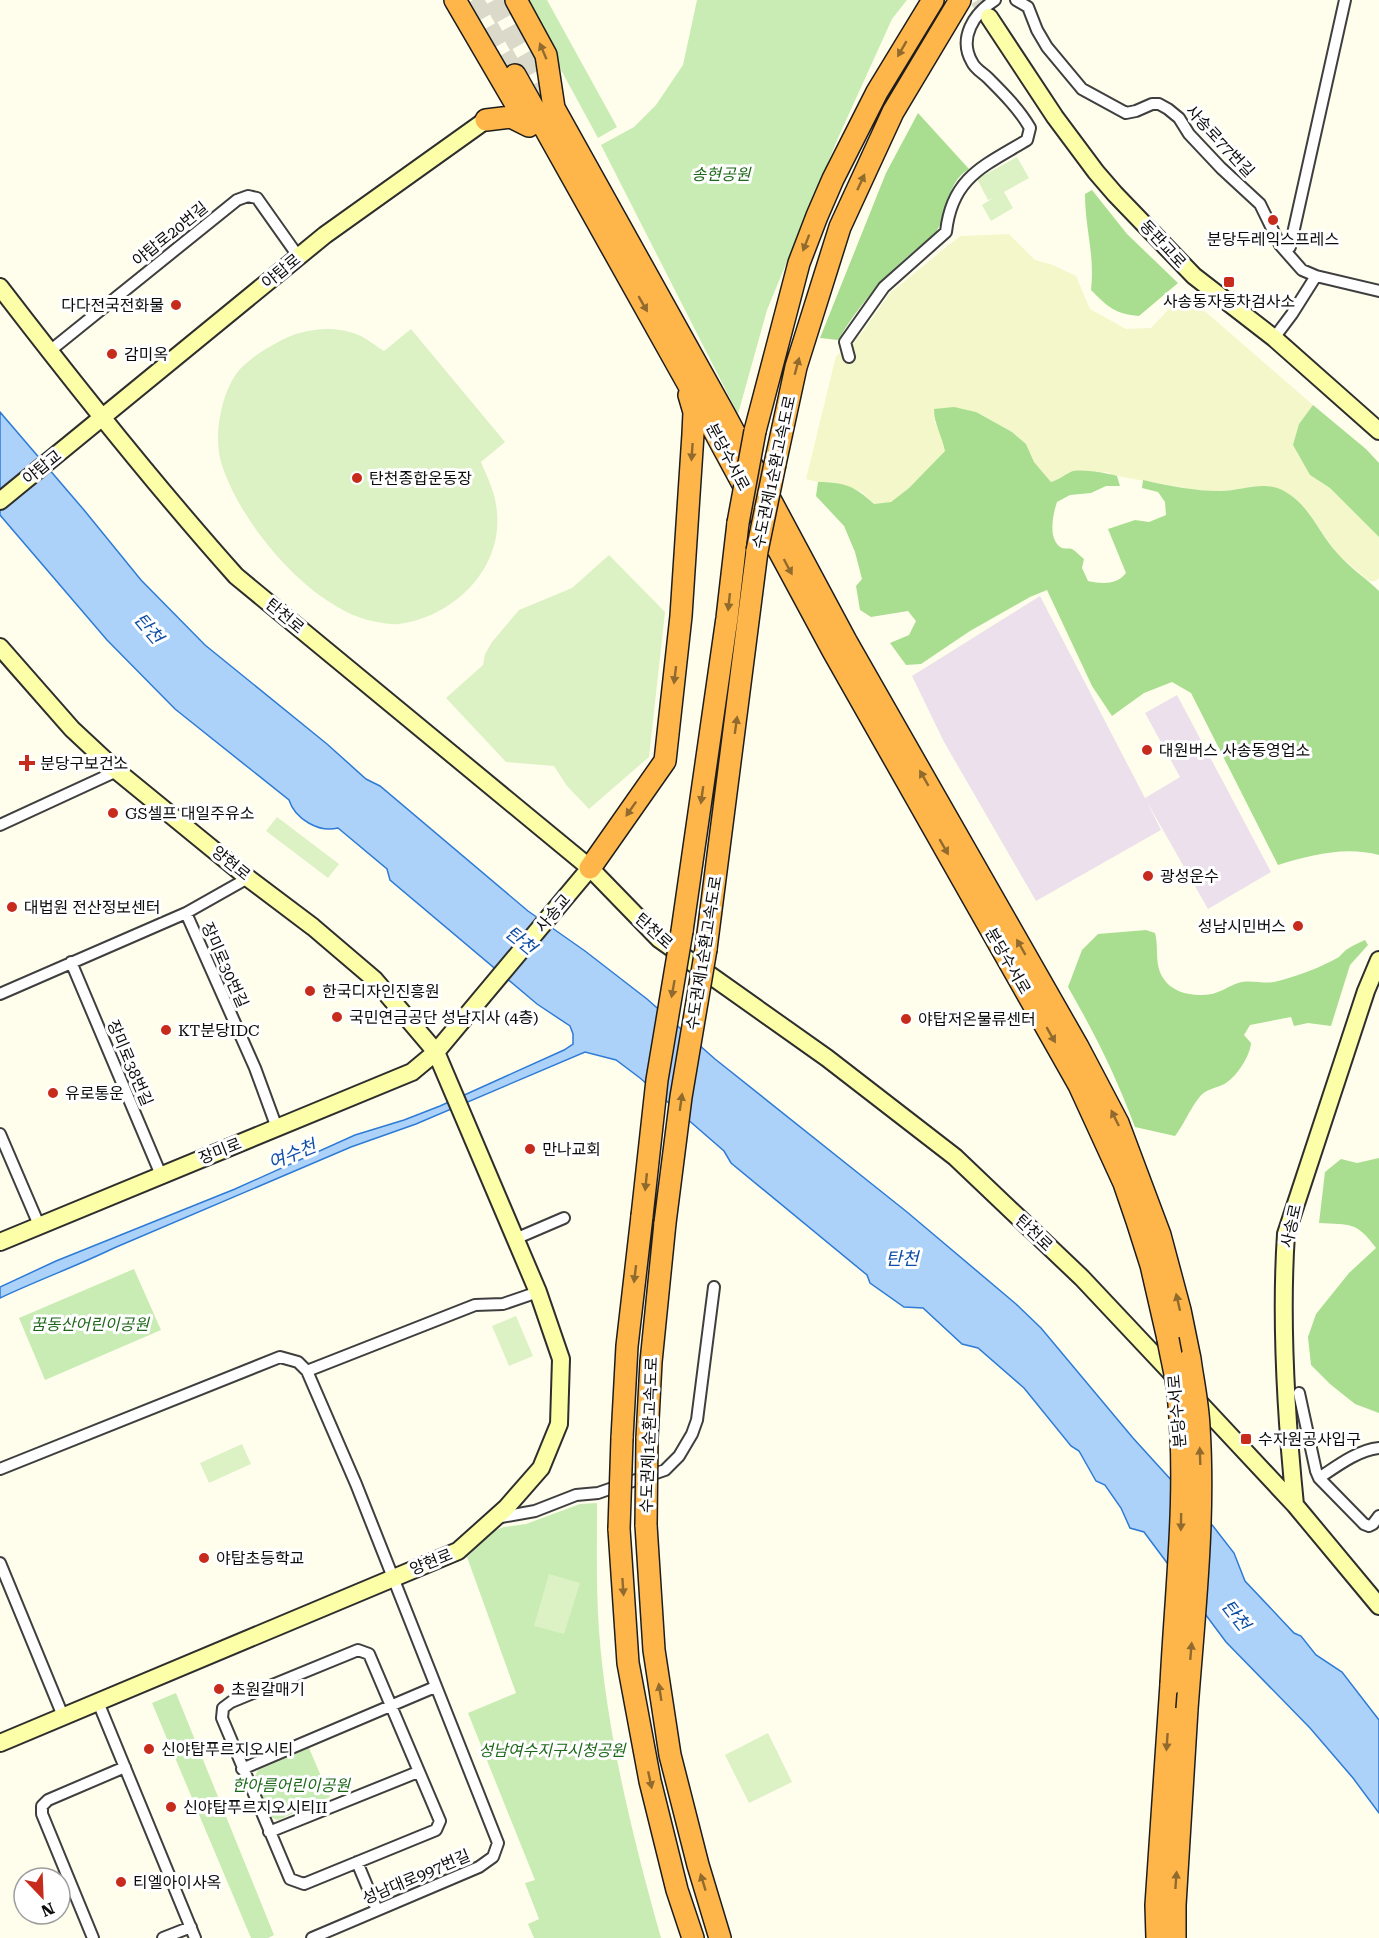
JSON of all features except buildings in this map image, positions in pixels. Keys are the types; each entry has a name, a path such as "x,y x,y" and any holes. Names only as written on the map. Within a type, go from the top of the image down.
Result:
{"highway":[{"path":"455,0 509,80 529,126 558,173 614,254"},
{"name":"분당수서로","path":"516,0 546,55 554,108 725,415 846,641 1078,1047 1118,1123 1163,1245 1190,1359 1199,1424 1201,1505 1175,1905 1175,1938"},
{"name":"수도권제1순환고속도로","path":"693,1938 677,1890 650,1780 630,1675 619,1529 627,1346 657,1080 682,931 727,618 738,522 755,432 799,263 832,179 877,92 933,0"},
{"name":"수도권제1순환고속도로","path":"720,1938 698,1865 670,1755 654,1650 646,1525 647,1438 651,1362 665,1223 681,1097 706,949 758,551 796,367 840,227 893,112 960,0"},
{"path":"486,120 501,103 509,80"},
{"name":"분당수서로","path":"509,80 683,374 833,651 1079,1085 1124,1184 1137,1221 1151,1265 1178,1391 1182,1479 1181,1546 1156,1905 1156,1938"},
{"path":"486,120 511,117 529,126"},
{"path":"590,868 664,761 681,616 693,434 694,412 683,374"}],"main road":[{"name":"동판교로","path":"992,7 1055,117 1105,183 1194,276 1274,338 1379,431"},
{"name":"야탑로","path":"84,432 325,235 486,120"},
{"name":"탄천로","path":"0,287 101,417 185,519 236,576 590,868 659,939 827,1058 955,1157 1082,1278 1295,1505 1379,1606"},
{"name":"야탑교","path":"0,501 84,432"},
{"name":"양현로","path":"0,647 72,729 117,771 248,878 313,927 374,979 436,1052 538,1292 561,1359 559,1424 541,1468 506,1508 458,1551 0,1743"},
{"name":"사송교","path":"436,1052 590,868"},
{"name":"사송로","path":"1295,1505 1285,1357 1283,1275 1286,1234 1366,991 1379,960"},
{"name":"장미로","path":"0,1242 412,1071 436,1052"}],"street":[{"name":"사송로77번길","path":"1016,0 1027,4 1040,35 1052,55 1082,89 1126,113 1152,104 1159,104 1179,118 1189,134 1221,168 1260,204 1280,245 1302,270 1316,276 1379,291"},
{"path":"1280,245 1290,247 1345,0"},
{"path":"849,357 845,342 884,288 946,232 948,214 955,196 968,177 1027,140 1030,128 1025,120 972,63 968,50 966,35 974,20 992,7"},
{"name":"야탑로20번길","path":"51,350 237,200 248,196 257,198 298,256"},
{"path":"1274,338 1316,276"},
{"path":"0,825 117,771"},
{"path":"0,994 186,913 248,878"},
{"name":"장미로30번길","path":"186,913 255,1068 278,1128"},
{"name":"장미로38번길","path":"71,962 160,1175"},
{"path":"0,1134 39,1225"},
{"path":"515,1239 564,1218"},
{"path":"496,1518 535,1511 576,1495 598,1493 665,1470 679,1456 697,1420 714,1287"},
{"path":"0,1469 280,1357 298,1362 307,1371 475,1305 504,1304 538,1292"},
{"name":"성남대로997번길","path":"307,1371 339,1442 498,1844 493,1857 479,1867 312,1938"},
{"path":"1299,1393 1319,1478 1364,1524 1369,1526 1373,1524 1379,1516"},
{"path":"1319,1478 1370,1449 1379,1448"},
{"path":"0,1563 63,1716"},
{"path":"358,1650 369,1654 440,1821 436,1830 304,1884 290,1879 242,1769 222,1718 223,1708 231,1702 358,1650"},
{"path":"242,1769 435,1687"},
{"path":"98,1701 195,1938"},
{"path":"93,1938 42,1814 42,1806 48,1800 125,1767"},
{"path":"270,1832 418,1772"},
{"path":"357,1862 377,1910"},
{"path":"163,1938 191,1927"}],"shaded area":[{"path":"1040,596 1145,798 1180,777 1145,713 1177,695 1271,872 1208,909 1147,802 1161,830 1036,901 944,742 912,676"}],"green space":[{"path":"523,0 547,0 617,127 598,138"},
{"name":"송현공원","path":"697,0 907,0 892,19 838,138 767,310 738,414 601,145 634,127 656,105 683,65"},
{"path":"918,113 969,169 955,183 943,218 934,235 906,258 869,296 838,340 820,338 886,173"},
{"path":"1017,157 1029,178 1004,192 1013,208 991,221 982,205 993,198 988,200 977,179"},
{"path":"1092,190 1127,234 1178,283 1139,316 1112,309 1091,290 1092,265 1085,194"},
{"path":"1009,234 1035,260 1053,265 1076,276 1090,309 1126,329 1151,328 1184,293 1313,405 1299,424 1310,475 1330,488 1379,537 1379,578 1376,581 1369,581 1337,554 1309,513 1297,501 1266,486 1223,491 1196,490 1106,472 1078,471 1051,482 1034,462 1026,444 1012,432 994,423 934,421 942,436 945,451 909,488 891,502 874,504 862,492 833,482 806,479 836,356 861,334 890,293 960,236"},
{"name":"탄천종합운동장","path":"319,329 341,330 361,336 384,351 411,329 505,442 481,462 493,493 497,513 496,534 491,553 482,571 455,601 438,612 419,620 394,624 377,622 352,614 328,601 304,583 281,561 261,537 230,486 221,462 218,439 224,399 234,377 250,360 287,337"},
{"path":"1313,405 1366,449 1379,463 1379,537 1330,488 1310,475 1293,445 1299,424"},
{"path":"954,407 976,412 1012,432 1026,444 1034,462 1051,482 1073,471 1117,476 1120,486 1106,486 1091,493 1070,495 1057,502 1055,507 1052,527 1054,539 1062,548 1072,549 1084,559 1082,568 1088,581 1109,583 1118,580 1126,573 1108,529 1135,520 1149,522 1166,515 1165,502 1158,492 1142,488 1143,480 1211,491 1269,486 1284,491 1301,504 1338,554 1379,591 1379,855 1354,851 1341,852 1315,855 1278,865 1191,693 1172,682 1144,693 1112,716 1092,686 1047,590 1030,597 970,631 921,664 906,665 890,643 909,635 916,621 908,611 871,617 860,610 856,586 862,579 855,552 844,526 816,496 818,482 849,486 874,504 891,502 909,488 945,451 935,420 934,409"},
{"path":"609,555 665,612 649,757 589,809 567,786 554,766 506,762 446,698 483,665 485,654 492,642 519,610 572,588"},
{"path":"277,817 339,864 328,878 266,831"},
{"path":"1146,930 1155,933 1160,973 1167,983 1178,991 1199,995 1215,993 1243,982 1274,982 1290,978 1332,961 1365,940 1368,945 1350,965 1331,1026 1308,1023 1294,1026 1291,1017 1250,1025 1244,1035 1251,1043 1250,1048 1242,1065 1226,1083 1201,1095 1175,1136 1135,1127 1104,1056 1068,987 1082,950 1098,934"},
{"path":"1379,1158 1379,1413 1355,1404 1311,1365 1308,1337 1316,1314 1349,1273 1376,1248 1363,1233 1352,1226 1319,1223 1325,1172 1341,1159 1357,1163"},
{"name":"꿈동산어린이공원","path":"134,1269 161,1330 45,1380 19,1318"},
{"path":"516,1316 533,1356 509,1366 492,1326"},
{"path":"242,1444 251,1464 209,1483 200,1463"},
{"name":"성남여수지구시청공원","path":"597,1503 598,1615 608,1709 622,1786 661,1938 534,1938 528,1924 539,1919 525,1883 535,1880 468,1713 516,1693 467,1557 493,1531 526,1524 580,1504"},
{"path":"549,1574 580,1583 564,1634 534,1626"},
{"path":"176,1693 274,1935 268,1938 251,1938 152,1703"},
{"path":"768,1733 792,1782 749,1803 725,1755"},
{"name":"한아름어린이공원","path":"309,1748 330,1797 278,1820 270,1817 254,1778 258,1770"}],"water":[{"name":"탄천","path":"0,412 141,580 205,645 327,744 366,779 380,786 528,911 647,999 715,1059 907,1212 1041,1328 1133,1438 1213,1526 1234,1553 1245,1581 1294,1633 1301,1636 1316,1655 1342,1672 1379,1720 1379,1813 1353,1778 1310,1728 1226,1642 1144,1532 1130,1528 1121,1508 1105,1485 1096,1481 1079,1451 1071,1446 1024,1388 978,1348 962,1344 923,1308 904,1307 870,1283 867,1275 731,1163 724,1151 616,1060 585,1052 416,1124 351,1147 0,1298 0,1287 56,1261 235,1189 355,1135 440,1106 564,1050 573,1044 573,1034 570,1026 537,1004 390,880 387,869 338,828 323,828 302,819 289,800 175,709 107,640 0,515"}],"tunnel":[{"path":"473,0 515,75"},
{"path":"494,0 554,108"},
{"path":"978,0 989,17"}],"place":[{"name":"분당두레익스프레스","path":"1273,220"},
{"name":"사송동자동차검사소","path":"1229,282"},
{"name":"다다전국전화물","path":"176,305"},
{"name":"감미옥","path":"112,354"},
{"name":"탄천종합운동장","path":"357,478"},
{"name":"대원버스 사송동영업소","path":"1147,750"},
{"name":"분당구보건소","path":"27,763"},
{"name":"GS셀프 대일주유소","path":"113,813"},
{"name":"광성운수","path":"1148,876"},
{"name":"대법원 전산정보센터","path":"12,907"},
{"name":"성남시민버스","path":"1298,926"},
{"name":"한국디자인진흥원","path":"310,991"},
{"name":"국민연금공단 성남지사 (4층)","path":"337,1017"},
{"name":"야탑저온물류센터","path":"906,1019"},
{"name":"KT분당IDC","path":"166,1030"},
{"name":"유로통운","path":"53,1093"},
{"name":"만나교회","path":"530,1149"},
{"name":"수자원공사입구","path":"1246,1439"},
{"name":"야탑초등학교","path":"204,1558"},
{"name":"초원갈매기","path":"219,1689"},
{"name":"신야탑푸르지오시티","path":"149,1749"},
{"name":"신야탑푸르지오시티II","path":"171,1807"},
{"name":"티엘아이사옥","path":"121,1882"}],"water label":[{"name":"여수천","path":"292,1154"}]}
